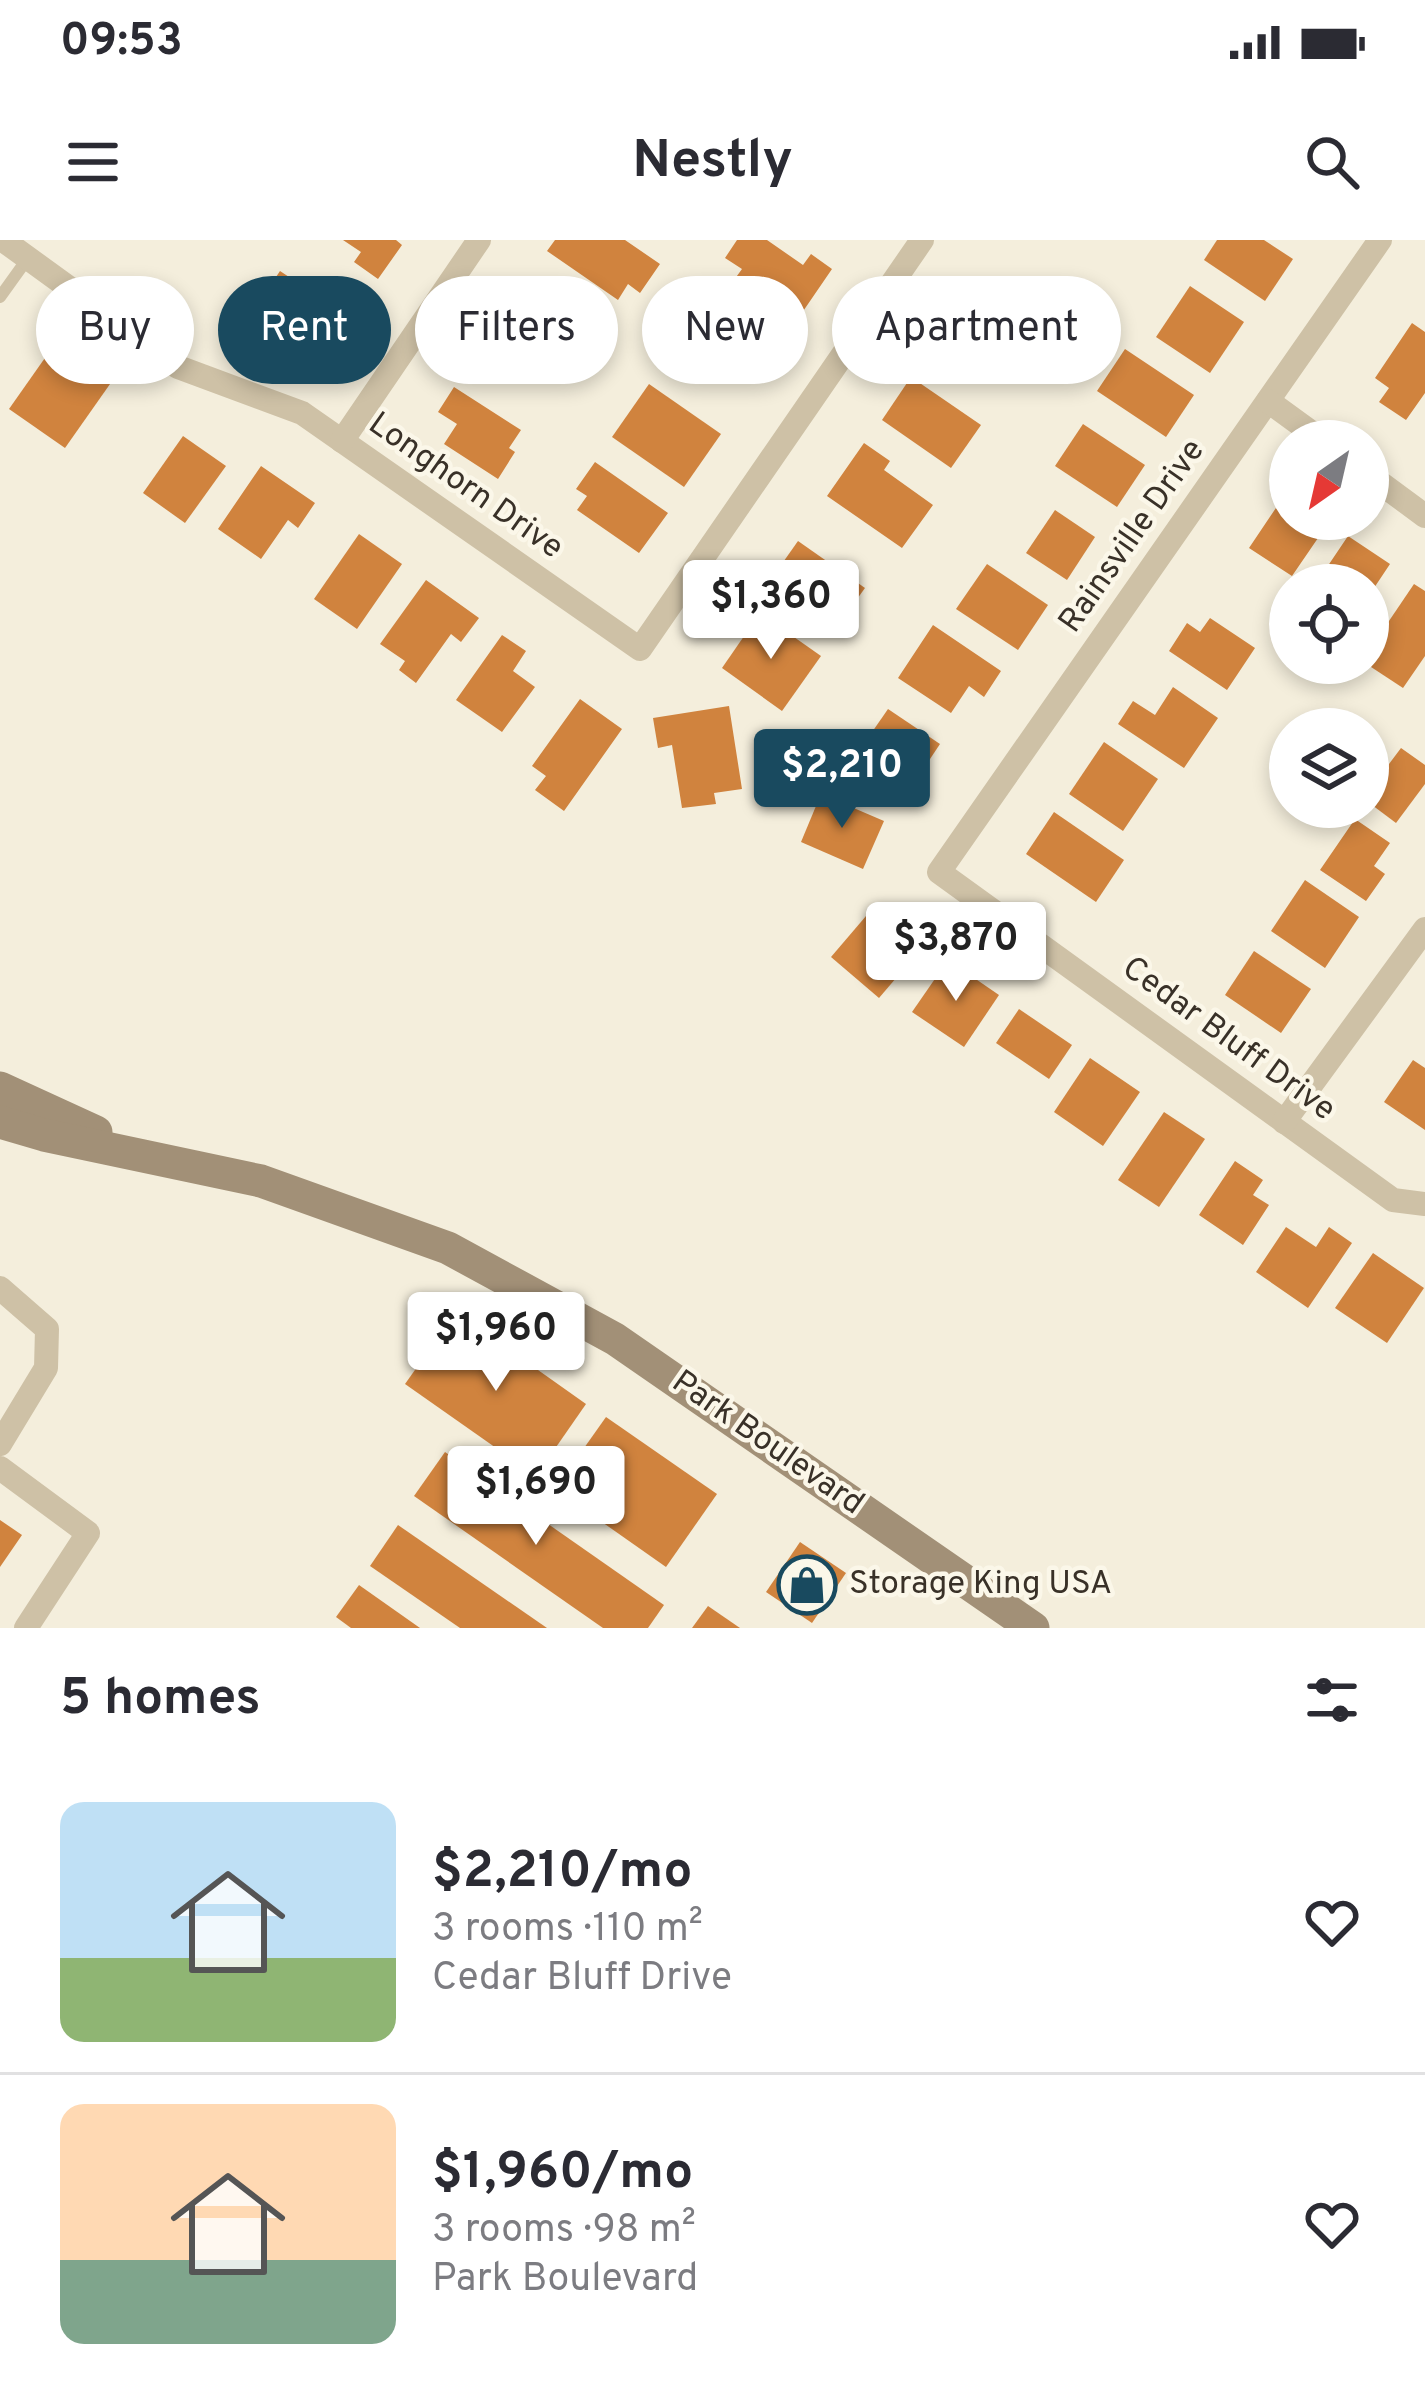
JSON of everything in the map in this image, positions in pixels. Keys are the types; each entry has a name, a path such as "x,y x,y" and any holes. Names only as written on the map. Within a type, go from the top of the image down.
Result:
{"main road":[{"name":"Park Boulevard","path":"0,1088 152,1158"},
{"name":"Park Boulevard","path":"0,1122 261,1181 448,1248 615,1339 1033,1628"}],"street":[{"name":"Longhorn Drive","path":"3,240 178,367 302,413 640,649 922,240"},
{"path":"342,441 479,240"},
{"name":"Rainsville Drive","path":"939,872 1380,240"},
{"path":"1268,401 1294,420"},
{"path":"1389,489 1425,516"},
{"name":"Cedar Bluff Drive","path":"939,872 1393,1200 1425,1204"},
{"path":"1284,1122 1425,929"},
{"path":"0,1288 47,1329 46,1368 0,1444"},
{"path":"0,1468 88,1533 26,1628"}],"lane":[{"path":"0,297 28,259"}],"building":[{"path":"343,240 396,240 402,245 380,276 354,262 361,252"},
{"path":"555,240 625,240 660,264 652,276 642,276 640,293 628,284 618,300 618,276 583,276 547,251"},
{"path":"737,240 767,240 803,265 811,254 832,269 808,304 808,276 737,276 742,269 725,258"},
{"path":"1217,240 1264,240 1293,259 1265,301 1204,260"},
{"path":"1190,286 1244,322 1210,373 1156,337"},
{"path":"1412,323 1425,332 1425,393 1406,420 1379,402 1389,388 1375,378"},
{"path":"1125,349 1194,395 1166,437 1097,391 1102,384 1121,384"},
{"path":"36,371 36,384 110,384 65,448 9,409"},
{"path":"649,384 721,434 684,487 612,437"},
{"path":"906,384 921,384 981,425 951,468 882,420"},
{"path":"454,387 521,430 509,448 515,452 498,479 444,444 457,424 438,412"},
{"path":"1083,424 1145,465 1117,507 1055,466"},
{"path":"183,436 226,466 185,523 143,493"},
{"path":"864,443 890,461 884,470 933,505 902,548 827,496"},
{"path":"595,462 668,513 639,553 577,510 587,496 576,489"},
{"path":"261,466 315,503 298,528 288,520 261,559 218,529"},
{"path":"1055,510 1095,537 1067,580 1026,553"},
{"path":"1269,518 1269,540 1317,540 1300,564 1274,564 1249,548"},
{"path":"359,534 402,564 357,629 314,599"},
{"path":"1345,540 1354,540 1390,564 1389,566 1329,564"},
{"path":"798,541 865,588 834,631 767,585"},
{"path":"987,564 1048,605 1018,650 956,609"},
{"path":"426,580 479,618 461,642 451,634 416,683 399,670 405,661 380,644"},
{"path":"1414,584 1425,591 1425,656 1403,688 1389,679 1389,621"},
{"path":"760,613 821,656 782,711 722,668"},
{"path":"1210,618 1255,648 1227,690 1169,651 1187,623 1200,632"},
{"path":"933,625 1001,671 984,697 969,686 951,713 898,678"},
{"path":"502,635 526,651 513,671 535,687 502,732 456,700"},
{"path":"1173,687 1218,718 1184,768 1118,724 1133,701 1155,715"},
{"path":"580,699 622,729 564,811 535,790 546,776 532,766"},
{"path":"729,706 742,789 714,793 716,804 682,808 672,745 658,748 653,718"},
{"path":"888,709 940,744 912,786 859,751"},
{"path":"1104,742 1158,779 1123,831 1069,794"},
{"path":"1401,748 1425,765 1425,784 1396,823 1389,818 1389,764"},
{"path":"821,794 884,821 863,869 801,842"},
{"path":"1054,812 1124,860 1096,902 1026,854"},
{"path":"1349,828 1368,828 1390,843 1374,866 1385,874 1366,901 1320,870"},
{"path":"1305,880 1359,917 1325,968 1271,931"},
{"path":"872,909 920,950 879,998 831,957"},
{"path":"1254,951 1311,989 1281,1033 1225,995"},
{"path":"948,960 999,995 964,1047 912,1012"},
{"path":"1019,1009 1072,1045 1049,1079 996,1043"},
{"path":"1090,1058 1140,1092 1103,1146 1054,1112"},
{"path":"1413,1060 1425,1068 1425,1130 1384,1102"},
{"path":"1164,1112 1205,1139 1159,1207 1118,1180"},
{"path":"1235,1161 1263,1180 1253,1195 1269,1205 1243,1245 1199,1215"},
{"path":"1286,1227 1316,1247 1329,1227 1352,1243 1308,1308 1256,1272"},
{"path":"1373,1253 1424,1288 1387,1343 1335,1308"},
{"path":"456,1312 586,1404 536,1476 405,1384"},
{"path":"606,1417 717,1494 666,1567 555,1489"},
{"path":"445,1452 664,1605 648,1628 603,1628 414,1496"},
{"path":"0,1520 22,1535 0,1567"},
{"path":"398,1525 547,1628 460,1628 370,1566"},
{"path":"800,1542 846,1573 812,1623 766,1592"},
{"path":"359,1585 420,1628 351,1628 336,1617"},
{"path":"708,1606 740,1628 692,1628"}],"place":[{"name":"Storage King USA","path":"807,1585"}]}
